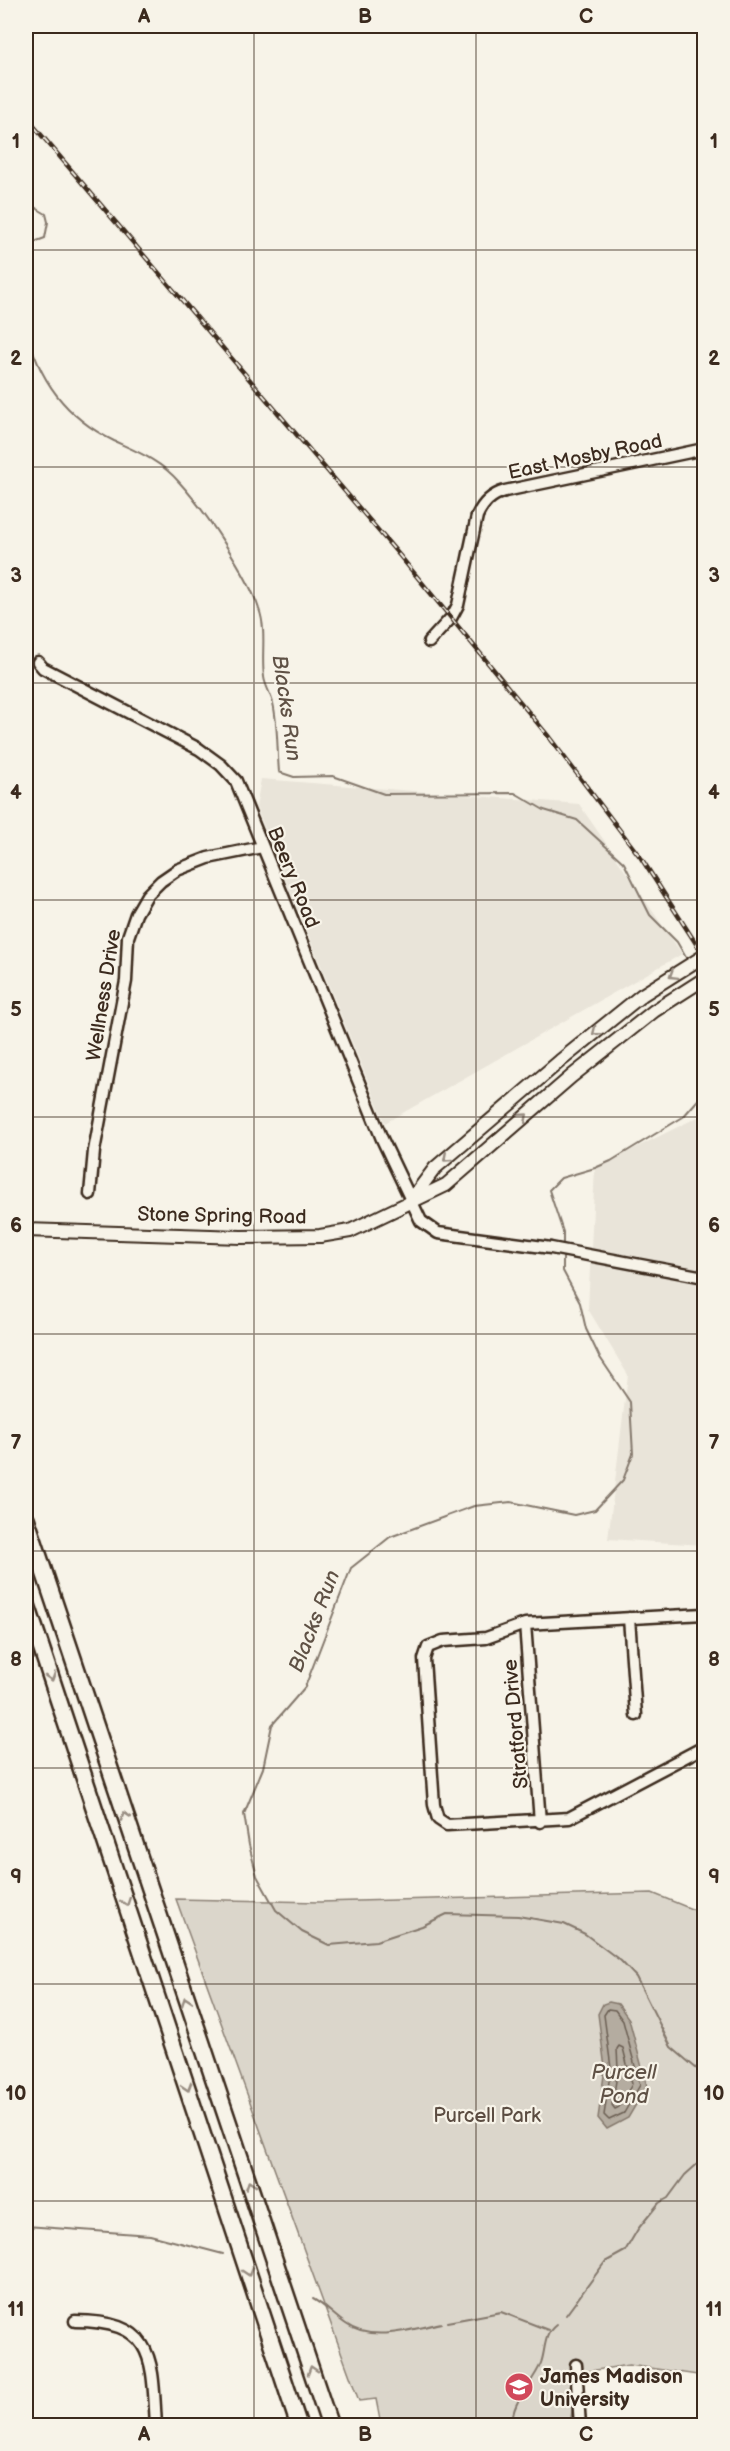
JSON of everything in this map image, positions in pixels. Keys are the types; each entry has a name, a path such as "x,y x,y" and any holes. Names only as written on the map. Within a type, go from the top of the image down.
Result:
{"highway":[{"path":"26,1518 330,2426"},
{"path":"26,1602 299,2426"}],"main road":[{"name":"Stone Spring Road","path":"410,1201 435,1168 560,1060 642,995 705,956"},
{"name":"Stone Spring Road","path":"26,1230 241,1237 320,1236 350,1231 446,1185 572,1076 654,1011 705,979"}],"street":[{"name":"East Mosby Road","path":"429,642 447,623 458,605 477,516 492,496 505,491 705,449"},
{"name":"Beery Road","path":"38,662 44,668 159,726 210,757 238,786 410,1201"},
{"name":"Wellness Drive","path":"90,1194 94,1151 126,981 128,937 136,914 147,895 177,870 208,858 262,847"},
{"path":"410,1201 422,1221 438,1233 550,1248 705,1277"},
{"path":"705,1614 525,1624 486,1638 443,1641 428,1647 424,1659 434,1805 438,1820 447,1825 540,1822 569,1818 705,1747"},
{"path":"629,1618 636,1715"},
{"name":"Stratford Drive","path":"525,1624 540,1822"},
{"path":"75,2321 117,2325 131,2333 142,2344 152,2367 156,2426"},
{"path":"576,2365 580,2426"}],"shaded area":[{"path":"261,779 579,804 682,954 385,1123 256,807"},
{"path":"704,1114 704,1545 608,1539 628,1375 588,1309 595,1168"}],"green space":[{"name":"Purcell Park","path":"652,1893 704,1914 704,2376 629,2365 569,2374 575,2389 570,2425 381,2425 376,2399 359,2401 176,1899 320,1902"}],"water":[{"name":"Purcell Pond","path":"609,2002 618,2004 629,2019 647,2086 628,2118 607,2129 598,2118 605,2068 598,2014 603,2004"}],"waterway":[{"name":"Blacks Run","path":"26,202 46,214 48,222 45,238 26,245"},
{"name":"Blacks Run","path":"26,326 31,345 46,379 68,408 97,431 165,468 200,508 235,561 253,595 261,617 264,677 275,711 279,772 294,777 333,776 384,794 515,793 544,810 577,820 624,863 650,915 677,942 688,961"},
{"name":"Blacks Run","path":"699,985 704,997"},
{"name":"Blacks Run","path":"563,1248 563,1232 549,1190 561,1178 611,1161 683,1117 704,1093"},
{"name":"Blacks Run","path":"563,1254 563,1271 580,1303 586,1329 599,1356 630,1402 633,1454 623,1480 595,1510 574,1515 511,1502 474,1506 390,1537 351,1568 305,1687 272,1725 263,1768 244,1814 249,1845 257,1876 276,1910 302,1932 329,1945 376,1941 422,1926 447,1914 518,1916 564,1924 585,1934 621,1961 636,1977 671,2047 704,2075"},
{"path":"566,2315 605,2262 625,2251 638,2229 659,2203 668,2198 685,2175 704,2158"},
{"path":"26,2226 150,2235 223,2254"},
{"path":"313,2299 346,2324 368,2333 393,2333 441,2323"},
{"path":"447,2322 501,2312 548,2330"},
{"path":"513,2426 518,2401 537,2371 543,2358 549,2333 556,2325"}],"railway":[{"path":"26,117 400,556 549,737 641,858 704,956"}],"place":[{"name":"James Madison University","path":"519,2387"}]}
